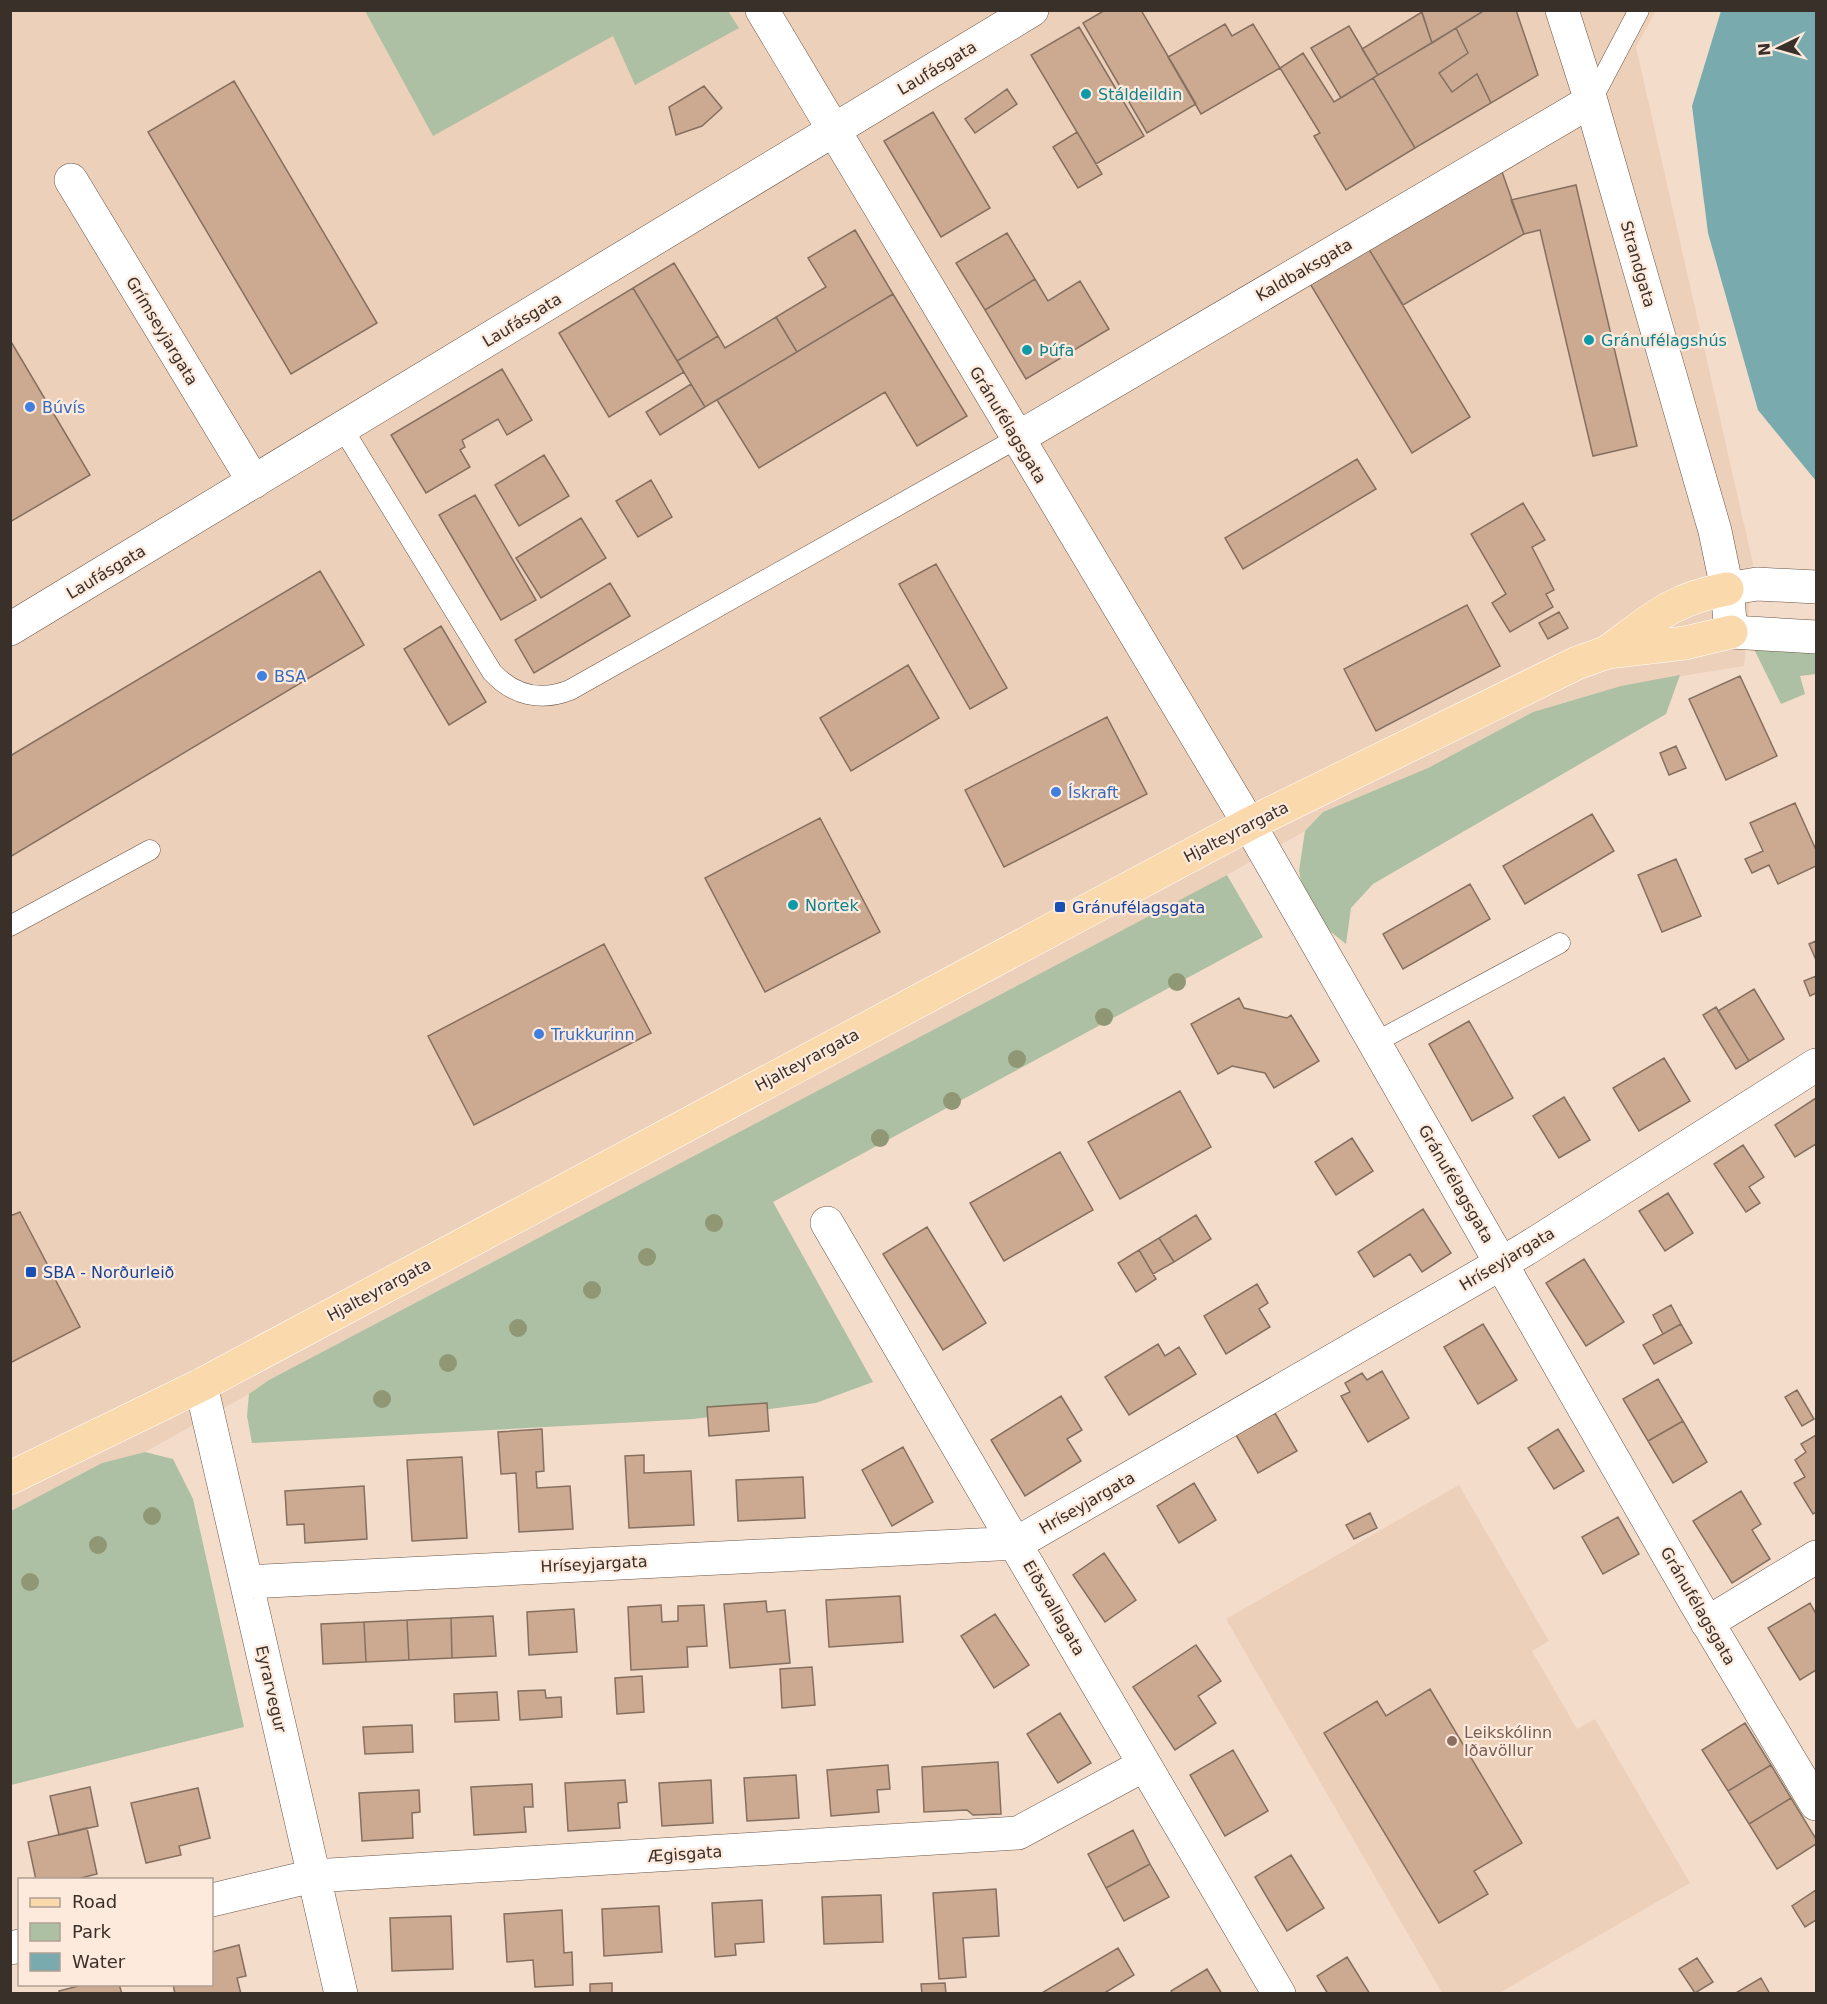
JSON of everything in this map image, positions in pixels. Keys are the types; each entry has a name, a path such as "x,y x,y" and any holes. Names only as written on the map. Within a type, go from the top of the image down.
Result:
{"main road":[{"name":"Hjalteyrargata","path":"1608,652 1670,605 1702,593 1726,589"},
{"name":"Hjalteyrargata","path":"10,1478 201,1385 1249,824 1566,668 1608,652 1685,643 1731,632"}],"street":[{"name":"Gránufélagsgata","path":"762,10 1249,824 1707,1623 1816,1804"},
{"name":"Laufásgata","path":"10,629 1032,10"},
{"name":"Strandgata","path":"1562,10 1591,101 1715,531 1731,632"},
{"name":"Kaldbaksgata","path":"1017,439 1591,101"},
{"name":"Grímseyjargata","path":"71,180 254,482"},
{"path":"1726,589 1757,584 1816,587"},
{"path":"1731,632 1816,637"},
{"name":"Hríseyjargata","path":"247,1582 1017,1544 1502,1262 1816,1065"},
{"name":"Eiðsvallagata","path":"827,1223 1279,1994"},
{"name":"Eyrarvegur","path":"201,1385 341,1994"},
{"path":"1707,1623 1816,1557"},
{"name":"Ægisgata","path":"213,1900 313,1876 1018,1833 1144,1765"}],"lane":[{"path":"1591,101 1639,10"},
{"path":"343,429 492,672 511,689 540,697 570,690 1017,439"},
{"path":"10,926 150,850"},
{"path":"1374,1043 1560,943"}],"shaded area":[{"path":"11,11 1656,11 1636,47 1753,564 1744,666 1621,686 1533,712 1428,768 1323,812 1305,831 1227,875 269,1380 249,1394 145,1452 102,1463 11,1511"},
{"name":"Leikskólinn Iðavöllur","path":"1459,1485 1549,1641 1532,1651 1577,1729 1595,1719 1690,1883 1499,1993 1442,1993 1226,1619"}],"green space":[{"path":"365,11 728,11 739,28 635,85 613,36 433,136"},
{"path":"1754,649 1816,652 1816,674 1800,676 1805,694 1781,704"},
{"path":"1680,675 1666,714 1373,884 1351,908 1346,944 1320,923 1306,904 1299,871 1305,831 1323,812 1428,768 1533,712 1621,686"},
{"path":"1227,875 1263,937 773,1202 873,1382 816,1403 694,1419 252,1443 247,1416 249,1394 269,1380"},
{"path":"145,1452 173,1459 193,1499 244,1727 11,1785 11,1511 102,1463"}],"water":[{"path":"1721,11 1816,11 1816,481 1758,410 1708,233 1692,106"}],"building":[{"name":"Stáldeildin","path":"1105,10 1141,10 1196,104 1147,133 1083,23"},
{"path":"1421,10 1485,10 1432,43"},
{"path":"1485,10 1516,10 1538,75 1491,103 1477,74 1452,92 1439,73 1468,53 1456,28"},
{"path":"1422,12 1432,43 1378,75 1362,49"},
{"path":"1225,24 1232,36 1253,24 1280,68 1201,114 1168,57"},
{"path":"1349,26 1378,75 1341,98 1311,48"},
{"name":"Stáldeildin","path":"1079,27 1144,136 1096,164 1031,55"},
{"path":"1456,28 1468,53 1439,73 1452,92 1477,74 1491,103 1415,148 1373,78"},
{"path":"1303,53 1334,102 1373,78 1415,148 1346,190 1314,136 1320,133 1280,68"},
{"path":"234,81 377,323 291,374 148,132"},
{"path":"704,86 722,108 702,126 676,135 669,107"},
{"path":"1007,89 1017,104 975,133 965,119"},
{"path":"933,112 990,208 941,237 884,141"},
{"path":"1077,132 1102,174 1078,188 1053,147"},
{"path":"1501,169 1524,234 1403,305 1367,246"},
{"name":"Gránufélagshús","path":"1576,185 1637,446 1593,456 1540,230 1524,234 1511,200"},
{"path":"855,230 893,294 797,352 776,317 826,287 808,258"},
{"path":"1007,233 1035,279 985,310 956,263"},
{"path":"1367,246 1470,417 1412,453 1309,282"},
{"path":"674,263 718,336 677,361 633,288"},
{"path":"1035,279 1048,301 1080,281 1109,329 1026,379 985,310"},
{"path":"633,288 684,372 609,417 559,333"},
{"path":"893,294 967,416 917,446 885,392 759,468 717,400"},
{"path":"776,317 797,352 705,407 677,361 718,336 725,348"},
{"name":"Búvís","path":"10,340 90,475 10,522"},
{"path":"502,369 532,420 507,435 498,419 462,440 465,447 460,450 470,467 426,493 391,435"},
{"path":"691,384 705,407 660,435 646,412"},
{"path":"544,455 569,496 519,526 495,485"},
{"path":"1357,459 1376,489 1243,569 1225,538"},
{"path":"651,480 672,517 638,537 616,501"},
{"path":"475,495 536,600 501,620 439,515"},
{"path":"1523,503 1545,540 1532,547 1554,590 1546,594 1553,607 1510,632 1492,603 1506,594 1471,534"},
{"path":"581,518 606,558 541,598 516,558"},
{"path":"936,564 1007,688 970,709 899,584"},
{"path":"320,571 364,645 10,857 10,756"},
{"path":"610,583 630,616 534,673 515,640"},
{"path":"1467,605 1500,666 1376,731 1344,669"},
{"path":"1559,612 1568,628 1548,639 1539,623"},
{"path":"441,626 486,702 449,725 404,649"},
{"path":"908,665 939,718 851,771 820,718"},
{"path":"1740,676 1777,756 1726,780 1689,699"},
{"name":"Ískraft","path":"1107,717 1147,794 1004,867 965,790"},
{"path":"1676,746 1686,768 1669,775 1660,753"},
{"path":"1795,803 1816,850 1816,866 1778,884 1769,865 1752,873 1745,859 1763,851 1750,823"},
{"path":"1592,814 1614,851 1525,904 1503,866"},
{"name":"Nortek","path":"820,818 880,932 765,992 705,878"},
{"path":"1676,859 1701,916 1662,932 1638,875"},
{"path":"1470,884 1490,919 1403,969 1383,934"},
{"path":"1816,941 1816,960 1809,944"},
{"name":"Trukkurinn","path":"604,944 651,1033 474,1125 428,1036"},
{"path":"1816,976 1816,993 1810,996 1804,981"},
{"path":"1754,989 1784,1039 1749,1061 1718,1011"},
{"path":"1239,998 1244,1008 1287,1018 1291,1015 1319,1061 1274,1088 1265,1073 1232,1066 1218,1074 1191,1024"},
{"path":"1716,1007 1749,1061 1736,1069 1703,1015"},
{"path":"1469,1021 1513,1098 1472,1121 1429,1044"},
{"path":"1664,1058 1690,1101 1639,1131 1613,1088"},
{"path":"1180,1091 1211,1147 1120,1199 1088,1142"},
{"path":"1564,1097 1590,1140 1559,1158 1533,1116"},
{"path":"1816,1098 1816,1144 1795,1157 1775,1125"},
{"path":"1352,1138 1373,1171 1336,1195 1315,1162"},
{"path":"1743,1145 1764,1177 1749,1187 1760,1203 1746,1212 1714,1164"},
{"path":"1060,1152 1093,1210 1004,1261 970,1203"},
{"path":"1668,1193 1693,1233 1665,1251 1639,1211"},
{"path":"1423,1209 1451,1253 1422,1272 1410,1254 1374,1277 1358,1252"},
{"name":"SBA - Norðurleið","path":"20,1212 80,1327 10,1363 10,1216"},
{"path":"1196,1215 1211,1239 1174,1262 1159,1238"},
{"path":"927,1227 986,1323 943,1350 883,1254"},
{"path":"1159,1238 1174,1262 1153,1274 1139,1250"},
{"path":"1139,1250 1156,1279 1136,1292 1118,1263"},
{"path":"1584,1259 1624,1322 1586,1346 1546,1283"},
{"path":"1257,1284 1268,1303 1259,1309 1270,1327 1226,1354 1204,1316"},
{"path":"1671,1305 1681,1324 1663,1334 1653,1315"},
{"path":"1483,1324 1517,1380 1478,1404 1444,1347"},
{"path":"1681,1324 1692,1343 1654,1364 1643,1345"},
{"path":"1158,1344 1165,1356 1179,1347 1196,1374 1129,1415 1105,1377"},
{"path":"1382,1371 1409,1418 1368,1442 1341,1396 1350,1392 1345,1383 1362,1373 1367,1380"},
{"path":"1658,1379 1683,1421 1648,1441 1623,1399"},
{"path":"1797,1390 1814,1419 1802,1426 1785,1397"},
{"path":"1061,1396 1082,1430 1067,1439 1081,1461 1025,1496 991,1440"},
{"path":"767,1403 769,1431 709,1436 707,1407"},
{"path":"1275,1413 1297,1451 1258,1473 1236,1435"},
{"path":"1683,1421 1707,1462 1673,1483 1648,1441"},
{"path":"542,1429 544,1471 536,1472 537,1488 570,1486 573,1529 519,1532 516,1473 501,1474 498,1432"},
{"path":"1558,1429 1584,1471 1554,1489 1528,1448"},
{"path":"1816,1435 1816,1512 1813,1514 1794,1483 1805,1477 1795,1460 1806,1452 1801,1444"},
{"path":"903,1447 933,1502 892,1526 862,1470"},
{"path":"644,1455 644,1473 691,1471 694,1525 629,1528 625,1456"},
{"path":"462,1457 467,1538 412,1541 407,1460"},
{"path":"803,1477 805,1518 738,1521 736,1480"},
{"path":"1194,1483 1216,1520 1179,1543 1157,1506"},
{"path":"364,1486 367,1539 305,1543 304,1524 287,1525 285,1491"},
{"path":"1741,1491 1761,1524 1752,1530 1770,1559 1732,1583 1693,1521"},
{"path":"1370,1513 1377,1528 1354,1539 1346,1525"},
{"path":"1618,1517 1639,1554 1603,1574 1582,1537"},
{"path":"1104,1553 1136,1600 1105,1622 1073,1575"},
{"path":"900,1596 903,1642 829,1647 826,1600"},
{"path":"766,1601 767,1612 785,1610 790,1663 730,1668 724,1604"},
{"path":"1810,1603 1816,1614 1816,1670 1800,1680 1768,1628"},
{"path":"661,1605 662,1622 678,1621 678,1606 704,1605 707,1646 687,1647 688,1667 631,1670 628,1607"},
{"path":"574,1609 577,1652 529,1655 527,1612"},
{"path":"995,1614 1029,1665 994,1688 961,1636"},
{"path":"493,1616 496,1656 452,1658 451,1618"},
{"path":"451,1618 452,1658 409,1660 407,1620"},
{"path":"407,1620 409,1660 366,1662 364,1622"},
{"path":"364,1622 366,1662 323,1664 321,1624"},
{"path":"1196,1645 1221,1681 1198,1696 1216,1723 1175,1750 1133,1687"},
{"path":"812,1667 815,1705 782,1708 780,1669"},
{"path":"642,1676 644,1712 617,1714 615,1678"},
{"name":"Leikskólinn Iðavöllur","path":"1430,1689 1522,1843 1474,1871 1488,1894 1439,1923 1324,1733 1377,1701 1386,1716"},
{"path":"545,1690 546,1698 561,1697 562,1717 520,1720 518,1691"},
{"path":"497,1692 499,1720 455,1722 454,1694"},
{"path":"1060,1713 1091,1763 1058,1783 1027,1734"},
{"path":"1745,1723 1771,1765 1728,1791 1702,1750"},
{"path":"412,1725 413,1752 365,1754 363,1727"},
{"path":"1233,1750 1268,1811 1225,1836 1190,1775"},
{"path":"998,1762 1001,1814 973,1815 967,1810 924,1812 922,1767"},
{"path":"888,1765 890,1789 877,1790 879,1812 831,1816 827,1770"},
{"path":"1771,1765 1791,1798 1749,1824 1728,1791"},
{"path":"796,1775 799,1818 747,1821 744,1778"},
{"path":"625,1780 627,1802 618,1803 620,1828 568,1831 565,1783"},
{"path":"711,1780 713,1823 662,1826 659,1783"},
{"path":"532,1784 533,1807 524,1807 526,1832 474,1835 471,1787"},
{"path":"90,1787 98,1826 59,1835 50,1796"},
{"path":"198,1788 210,1838 179,1846 181,1855 146,1863 131,1803"},
{"path":"419,1790 420,1812 412,1813 413,1838 362,1841 359,1793"},
{"path":"1791,1798 1816,1839 1816,1844 1777,1869 1749,1824"},
{"path":"87,1828 97,1874 81,1878 36,1878 28,1842"},
{"path":"1133,1830 1150,1864 1106,1888 1088,1854"},
{"path":"1291,1855 1324,1908 1287,1931 1255,1877"},
{"path":"1150,1864 1169,1897 1124,1921 1106,1888"},
{"path":"996,1889 999,1936 963,1938 966,1977 939,1979 933,1893"},
{"path":"1816,1890 1816,1920 1805,1927 1792,1906"},
{"path":"881,1895 883,1942 824,1944 822,1897"},
{"path":"762,1900 764,1942 735,1944 736,1955 715,1957 712,1903"},
{"path":"659,1906 662,1952 604,1956 602,1909"},
{"path":"562,1910 564,1953 572,1952 573,1985 535,1987 533,1960 507,1962 504,1914"},
{"path":"451,1916 453,1969 392,1971 390,1918"},
{"path":"239,1945 246,1976 237,1978 241,1994 175,1994 173,1986 213,1986 213,1952"},
{"path":"1118,1948 1134,1975 1103,1994 1040,1994"},
{"path":"1347,1957 1370,1994 1328,1994 1317,1976"},
{"path":"1697,1958 1713,1982 1695,1993 1679,1969"},
{"path":"1207,1969 1222,1994 1173,1994 1171,1991"},
{"path":"1761,1978 1770,1994 1734,1994"},
{"path":"612,1983 612,1994 590,1994 590,1984"},
{"path":"945,1983 946,1994 922,1994 921,1984"},
{"path":"78,1986 120,1986 122,1994 60,1994 59,1991"}],"place":[{"name":"Stáldeildin","path":"1086,94"},
{"name":"Gránufélagshús","path":"1589,340"},
{"name":"Þúfa","path":"1027,350"},
{"name":"Búvís","path":"30,407"},
{"name":"BSA","path":"262,676"},
{"name":"Ískraft","path":"1056,792"},
{"name":"Nortek","path":"793,905"},
{"name":"Gránufélagsgata","path":"1060,907"},
{"name":"Trukkurinn","path":"539,1034"},
{"name":"SBA - Norðurleið","path":"31,1272"},
{"name":"Leikskólinn Iðavöllur","path":"1452,1741"}]}
